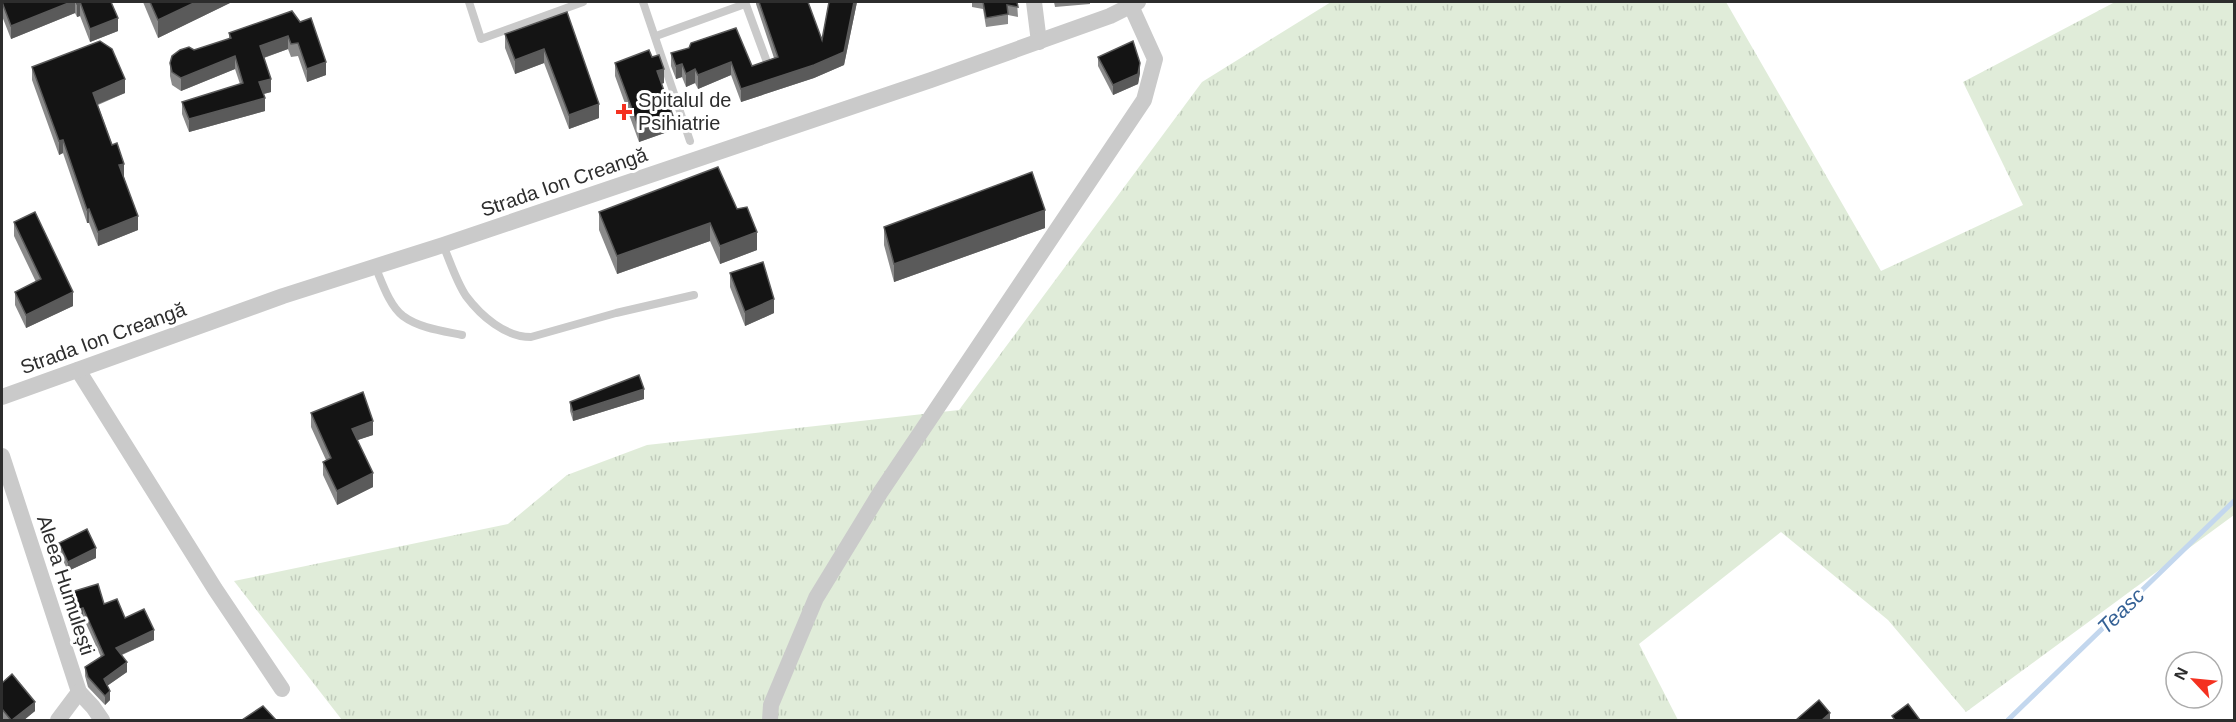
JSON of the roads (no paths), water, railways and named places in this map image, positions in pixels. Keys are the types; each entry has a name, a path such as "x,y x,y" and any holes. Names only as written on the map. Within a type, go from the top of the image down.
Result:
{"street":[{"path":"1034,2 1039,42"},
{"path":"770,720 771,705 816,598 880,493 1144,100 1155,59 1135,4"},
{"name":"Strada Ion Creangă","path":"2,397 283,296 443,245 931,81 1110,16 1135,4"},
{"path":"78,370 215,589 282,689"},
{"name":"Aleea Humulești","path":"2,456 79,692 93,706 102,720"},
{"path":"58,720 79,692"}],"lane":[{"path":"469,2 480,39 583,2"},
{"path":"643,2 690,141"},
{"path":"656,36 745,3 767,62"},
{"path":"443,245 465,294 505,332 519,337 531,337 616,313 694,295"},
{"path":"374,266 393,304 402,316 415,323 462,335"}],"waterway":[{"name":"Teasc","path":"2008,720 2234,501"}],"place":[{"name":"Spitalul de Psihiatrie","path":"624,112"}]}
